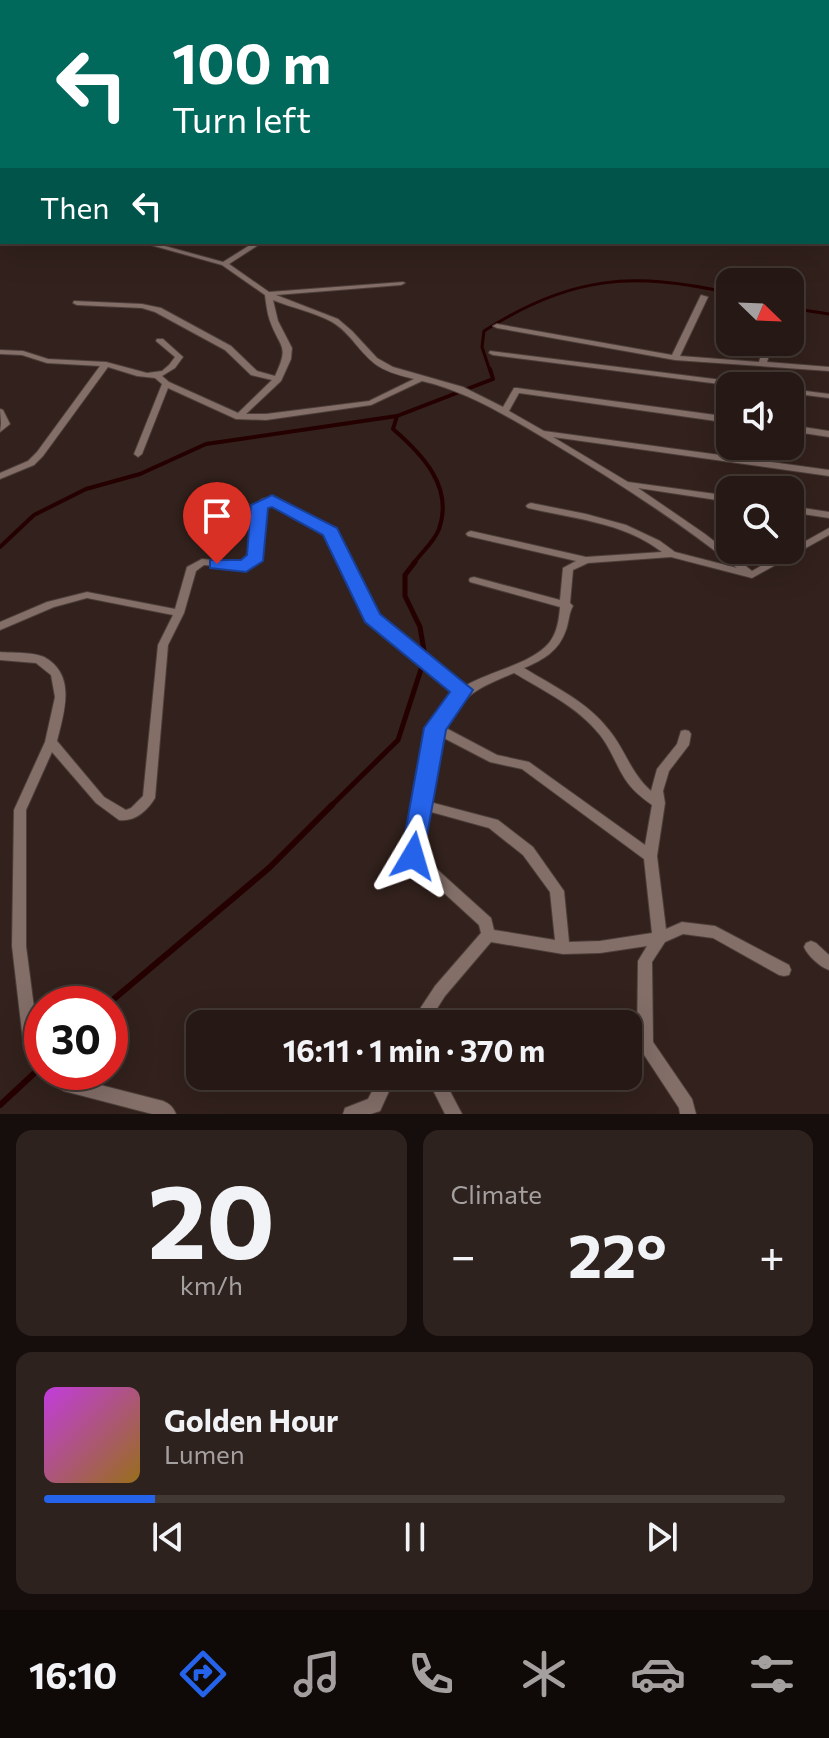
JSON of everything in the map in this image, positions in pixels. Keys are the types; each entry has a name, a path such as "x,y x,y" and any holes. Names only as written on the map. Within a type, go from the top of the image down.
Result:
{"street":[{"path":"150,244 224,264 268,294 340,324 405,388"},
{"path":"224,264 257,244"},
{"path":"268,294 401,283"},
{"path":"239,417 278,379 288,348 274,321 268,294"},
{"path":"675,358 704,297"},
{"path":"77,303 142,306 158,310 228,348 254,373 278,379"},
{"path":"497,326 675,358 829,369"},
{"path":"138,454 162,381 179,357 160,341"},
{"path":"0,352 23,353 47,361 106,364 162,381 239,417 266,417 371,403 422,378"},
{"path":"493,353 716,381"},
{"path":"763,362 765,356"},
{"path":"0,476 31,463 40,454 106,364"},
{"path":"388,369 460,389 504,412 626,483 700,532 752,575"},
{"path":"504,412 517,390 716,418"},
{"path":"804,393 829,396"},
{"path":"0,412 6,424 0,429"},
{"path":"804,430 829,434"},
{"path":"538,432 829,473"},
{"path":"626,483 716,497"},
{"path":"51,742 100,800 124,816 136,812 149,798 163,645 179,613 191,569 202,562 246,566 256,557 260,505 272,500 331,532 372,618 462,690"},
{"path":"531,506 631,528 655,540 671,554"},
{"path":"804,511 829,515"},
{"path":"471,534 586,560 671,554 752,575 829,531"},
{"path":"427,1010 488,935 486,922 413,856 435,728 462,690 515,668 553,645 568,606 568,568 586,560"},
{"path":"474,580 568,606"},
{"path":"0,626 51,604 87,595 179,613"},
{"path":"0,656 39,659 56,673 61,697 51,742 20,810 19,946 24,986"},
{"path":"515,668 586,714 605,732 622,769 638,791 659,803"},
{"path":"435,728 494,759 525,765 650,856"},
{"path":"685,734 683,745 663,769 657,791 659,803 650,856 660,938 645,961 645,1044 686,1105 688,1114"},
{"path":"420,804 493,824 528,851 557,891 563,948"},
{"path":"488,935 563,948 600,947 660,938 682,928 715,932 784,970"},
{"path":"811,947 829,964"},
{"path":"91,1090 163,1109 168,1114"},
{"path":"351,1114 376,1110 383,1090"},
{"path":"441,1090 454,1114"}],"waterway":[{"path":"490,371 482,347 484,331 545,299 602,283 632,281 716,290"},
{"path":"804,310 829,314"},
{"path":"397,416 493,379 490,369"},
{"path":"0,547 34,515 86,489 140,474 206,444 397,416"},
{"path":"397,416 393,429 424,461 439,485 442,499 443,514 439,529 413,564"},
{"path":"330,807 398,740 425,657 420,627 405,596 405,575 415,562"},
{"path":"128,987 269,868 330,807"},
{"path":"0,1105 24,1083"}],"route":[{"path":"217,564 246,566 256,557 260,505 272,500 331,532 372,618 462,690 435,728 413,856"}]}
